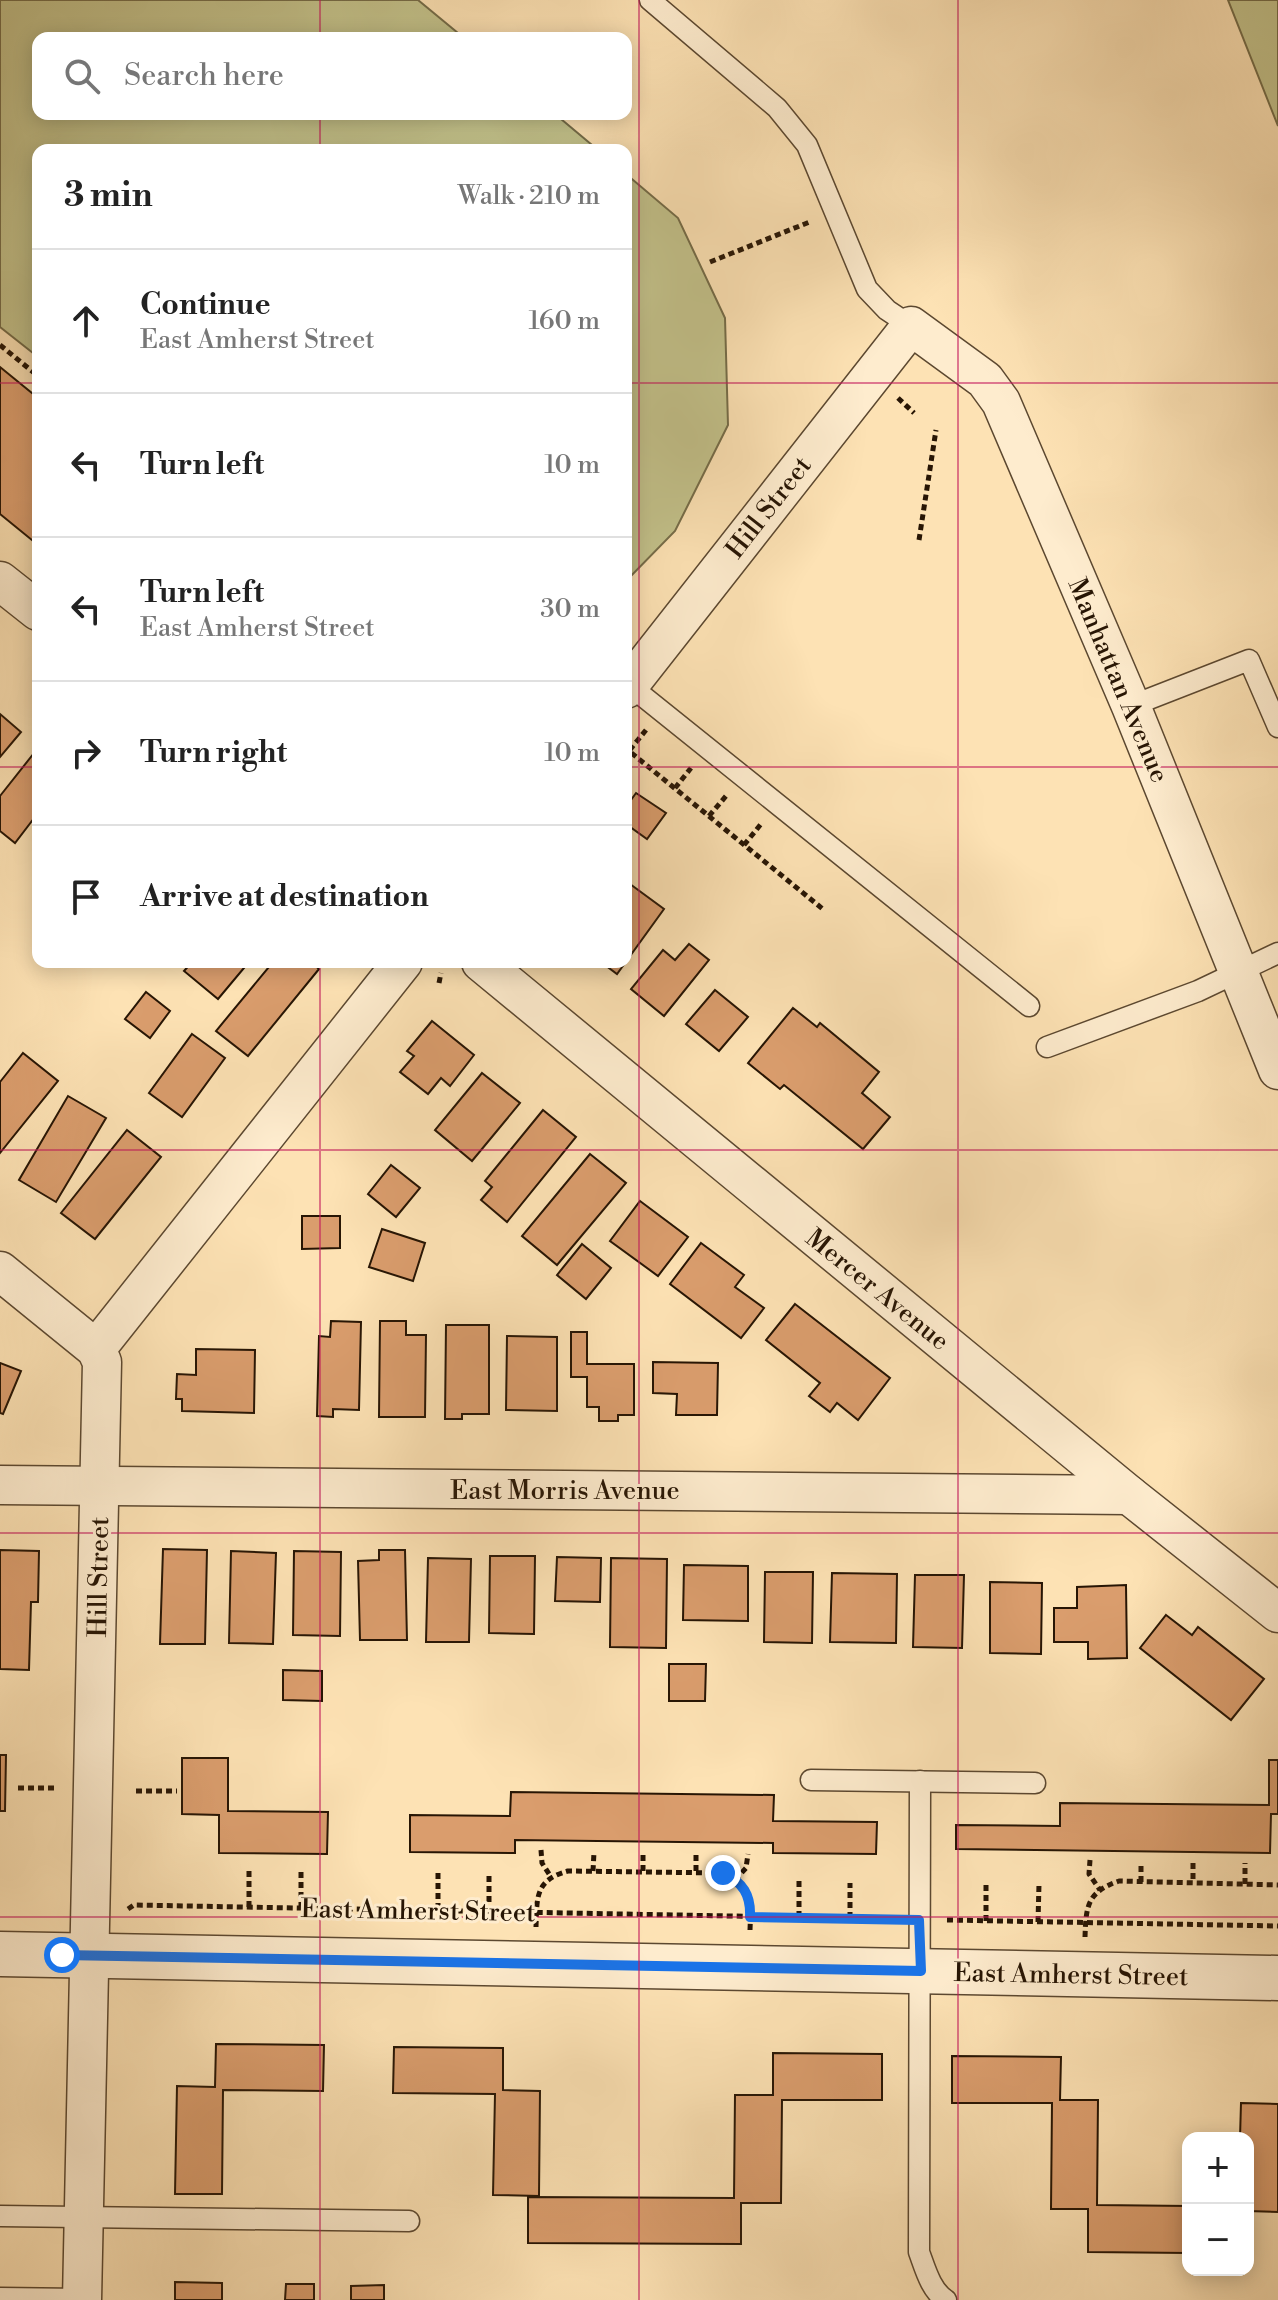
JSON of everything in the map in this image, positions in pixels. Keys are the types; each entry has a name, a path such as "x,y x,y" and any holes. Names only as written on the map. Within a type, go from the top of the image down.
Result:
{"street":[{"name":"Hill Street","path":"632,681 911,326"},
{"name":"Manhattan Avenue","path":"911,326 985,380 1001,402 1131,706 1278,1070"},
{"path":"0,581 32,606"},
{"path":"0,1271 96,1349 398,968"},
{"name":"Mercer Avenue","path":"488,968 1129,1495 1278,1613"},
{"name":"Hill Street","path":"82,2300 102,1362 96,1349"},
{"name":"East Morris Avenue","path":"0,1485 1129,1495"},
{"name":"East Amherst Street","path":"0,1954 1278,1978"}],"lane":[{"path":"650,0 777,108 807,145 867,289 887,310 911,326"},
{"path":"1131,706 1249,660 1278,727"},
{"path":"632,691 1029,1006"},
{"path":"1047,1047 1198,991 1278,953"},
{"path":"811,1780 1035,1783"},
{"path":"920,1781 919,2252 928,2277 940,2297 946,2300"},
{"path":"0,2216 409,2221"},
{"path":"0,2298 82,2300"}],"path":[{"path":"710,262 787,230"},
{"path":"0,345 32,371"},
{"path":"897,397 914,413"},
{"path":"919,540 936,430"},
{"path":"632,747 647,729"},
{"path":"632,753 824,910"},
{"path":"674,788 696,762"},
{"path":"709,816 731,790"},
{"path":"744,845 766,818"},
{"path":"439,983 441,973"},
{"path":"18,1788 59,1788"},
{"path":"136,1791 177,1791"},
{"path":"541,1850 542,1863 551,1877"},
{"path":"593,1871 594,1852"},
{"path":"735,1880 746,1868 748,1854"},
{"path":"643,1855 643,1872"},
{"path":"696,1855 696,1873"},
{"path":"1090,1860 1089,1874 1100,1890"},
{"path":"1141,1862 1141,1882"},
{"path":"1193,1863 1193,1883"},
{"path":"1245,1863 1245,1884"},
{"path":"249,1871 249,1907"},
{"path":"536,1930 540,1890 551,1877 568,1871 593,1871 723,1873 747,1893 751,1904 750,1933"},
{"path":"301,1872 301,1908"},
{"path":"438,1873 438,1911"},
{"path":"489,1874 489,1912"},
{"path":"799,1881 799,1917"},
{"path":"1085,1939 1089,1903 1100,1890 1119,1881 1278,1885"},
{"path":"850,1883 850,1918"},
{"path":"986,1883 986,1921"},
{"path":"1038,1922 1039,1884"},
{"name":"East Amherst Street","path":"134,1905 1278,1926"}],"shaded area":[{"path":"0,0 418,0 457,32 32,32 32,120 562,120 591,144 32,144 32,352 0,327"},
{"path":"1228,0 1278,0 1278,126"},
{"path":"632,179 678,218 725,318 728,425 675,531 632,575"}],"building":[{"path":"0,367 32,393 32,540 0,514"},
{"path":"0,714 21,732 0,757"},
{"path":"32,756 32,821 15,843 0,831 0,796"},
{"path":"636,793 666,813 647,839 632,828 632,799"},
{"path":"632,885 664,909 632,954"},
{"path":"689,944 709,960 664,1016 631,989 663,950 675,960"},
{"path":"187,968 244,968 218,999 184,971"},
{"path":"268,968 319,969 248,1056 216,1031"},
{"path":"715,990 748,1017 719,1051 686,1024"},
{"path":"146,992 170,1011 150,1038 125,1019"},
{"path":"793,1008 817,1027 820,1023 879,1072 862,1093 890,1117 863,1149 784,1085 780,1089 748,1063"},
{"path":"432,1021 474,1055 450,1086 441,1078 428,1094 400,1072 414,1056 407,1051"},
{"path":"192,1034 225,1058 182,1117 149,1093"},
{"path":"23,1053 58,1081 0,1153 0,1082"},
{"path":"482,1073 520,1103 472,1161 435,1130"},
{"path":"68,1096 106,1118 56,1202 19,1180"},
{"path":"543,1110 576,1137 507,1222 481,1200 492,1187 485,1181"},
{"path":"127,1130 161,1157 95,1239 61,1213"},
{"path":"590,1154 626,1183 557,1265 522,1236"},
{"path":"391,1165 420,1188 396,1217 368,1194"},
{"path":"640,1201 688,1237 658,1276 610,1241"},
{"path":"302,1216 340,1216 340,1248 302,1249"},
{"path":"382,1229 425,1243 413,1281 369,1267"},
{"path":"701,1243 744,1275 735,1287 764,1308 741,1338 670,1284"},
{"path":"582,1244 611,1268 586,1299 557,1275"},
{"path":"795,1304 890,1378 858,1420 837,1403 830,1412 809,1396 820,1383 766,1340"},
{"path":"331,1321 361,1322 359,1410 333,1409 333,1417 317,1416 319,1336 330,1337"},
{"path":"380,1321 406,1321 406,1335 426,1335 425,1417 379,1417"},
{"path":"446,1325 489,1325 489,1414 462,1414 462,1419 445,1419"},
{"path":"571,1332 587,1332 587,1364 634,1364 634,1415 618,1415 618,1421 599,1421 599,1407 587,1407 587,1377 571,1377"},
{"path":"507,1336 557,1337 557,1411 506,1410"},
{"path":"196,1349 255,1350 254,1413 182,1411 182,1399 176,1399 177,1374 196,1375"},
{"path":"653,1362 718,1363 717,1415 676,1415 677,1394 653,1393"},
{"path":"0,1363 21,1371 3,1414 0,1413"},
{"path":"163,1549 207,1550 205,1644 160,1644"},
{"path":"0,1550 39,1551 38,1602 31,1602 29,1670 0,1669"},
{"path":"379,1550 405,1550 407,1640 360,1640 358,1561 379,1560"},
{"path":"231,1551 276,1553 273,1644 229,1643"},
{"path":"294,1551 341,1552 340,1636 293,1635"},
{"path":"490,1556 535,1556 534,1634 489,1633"},
{"path":"557,1557 601,1558 600,1602 555,1601"},
{"path":"428,1558 471,1559 469,1642 426,1642"},
{"path":"611,1558 667,1559 666,1648 610,1647"},
{"path":"684,1565 748,1566 748,1621 683,1620"},
{"path":"765,1572 813,1572 812,1643 764,1642"},
{"path":"832,1573 897,1574 896,1643 830,1642"},
{"path":"915,1575 964,1575 962,1648 913,1647"},
{"path":"990,1582 1042,1583 1041,1654 990,1653"},
{"path":"1126,1585 1127,1658 1088,1659 1088,1642 1054,1642 1054,1608 1077,1608 1077,1587"},
{"path":"1166,1615 1192,1635 1198,1627 1264,1679 1231,1720 1140,1648"},
{"path":"669,1664 706,1664 705,1701 669,1701"},
{"path":"283,1670 322,1671 322,1701 283,1700"},
{"path":"0,1755 6,1755 5,1811 0,1811"},
{"path":"182,1758 228,1758 228,1811 328,1812 327,1854 219,1853 219,1815 182,1814"},
{"path":"1269,1760 1278,1760 1278,1814 1271,1814 1270,1853 956,1849 956,1825 1060,1826 1060,1803 1269,1805"},
{"path":"511,1792 774,1795 773,1821 877,1822 876,1854 773,1853 773,1843 515,1840 515,1853 410,1852 410,1815 510,1816"},
{"path":"216,2044 324,2045 323,2091 223,2090 222,2194 175,2194 177,2086 215,2087"},
{"path":"394,2047 503,2048 503,2090 540,2091 539,2196 493,2195 495,2094 393,2093"},
{"path":"773,2053 882,2054 882,2100 782,2100 781,2203 741,2203 741,2244 528,2243 528,2197 734,2198 735,2095 773,2095"},
{"path":"952,2056 1061,2057 1060,2100 1098,2100 1097,2205 1182,2206 1182,2253 1088,2252 1088,2209 1051,2209 1052,2103 952,2103"},
{"path":"1241,2103 1278,2104 1278,2212 1254,2211 1254,2132 1240,2132"},
{"path":"175,2282 222,2283 222,2300 175,2300"},
{"path":"286,2284 314,2284 314,2300 285,2300"},
{"path":"384,2285 384,2300 351,2300 351,2286"}],"route":[{"path":"62,1955 921,1971 919,1920 750,1917 751,1904 747,1893 740,1883 723,1873"}]}
